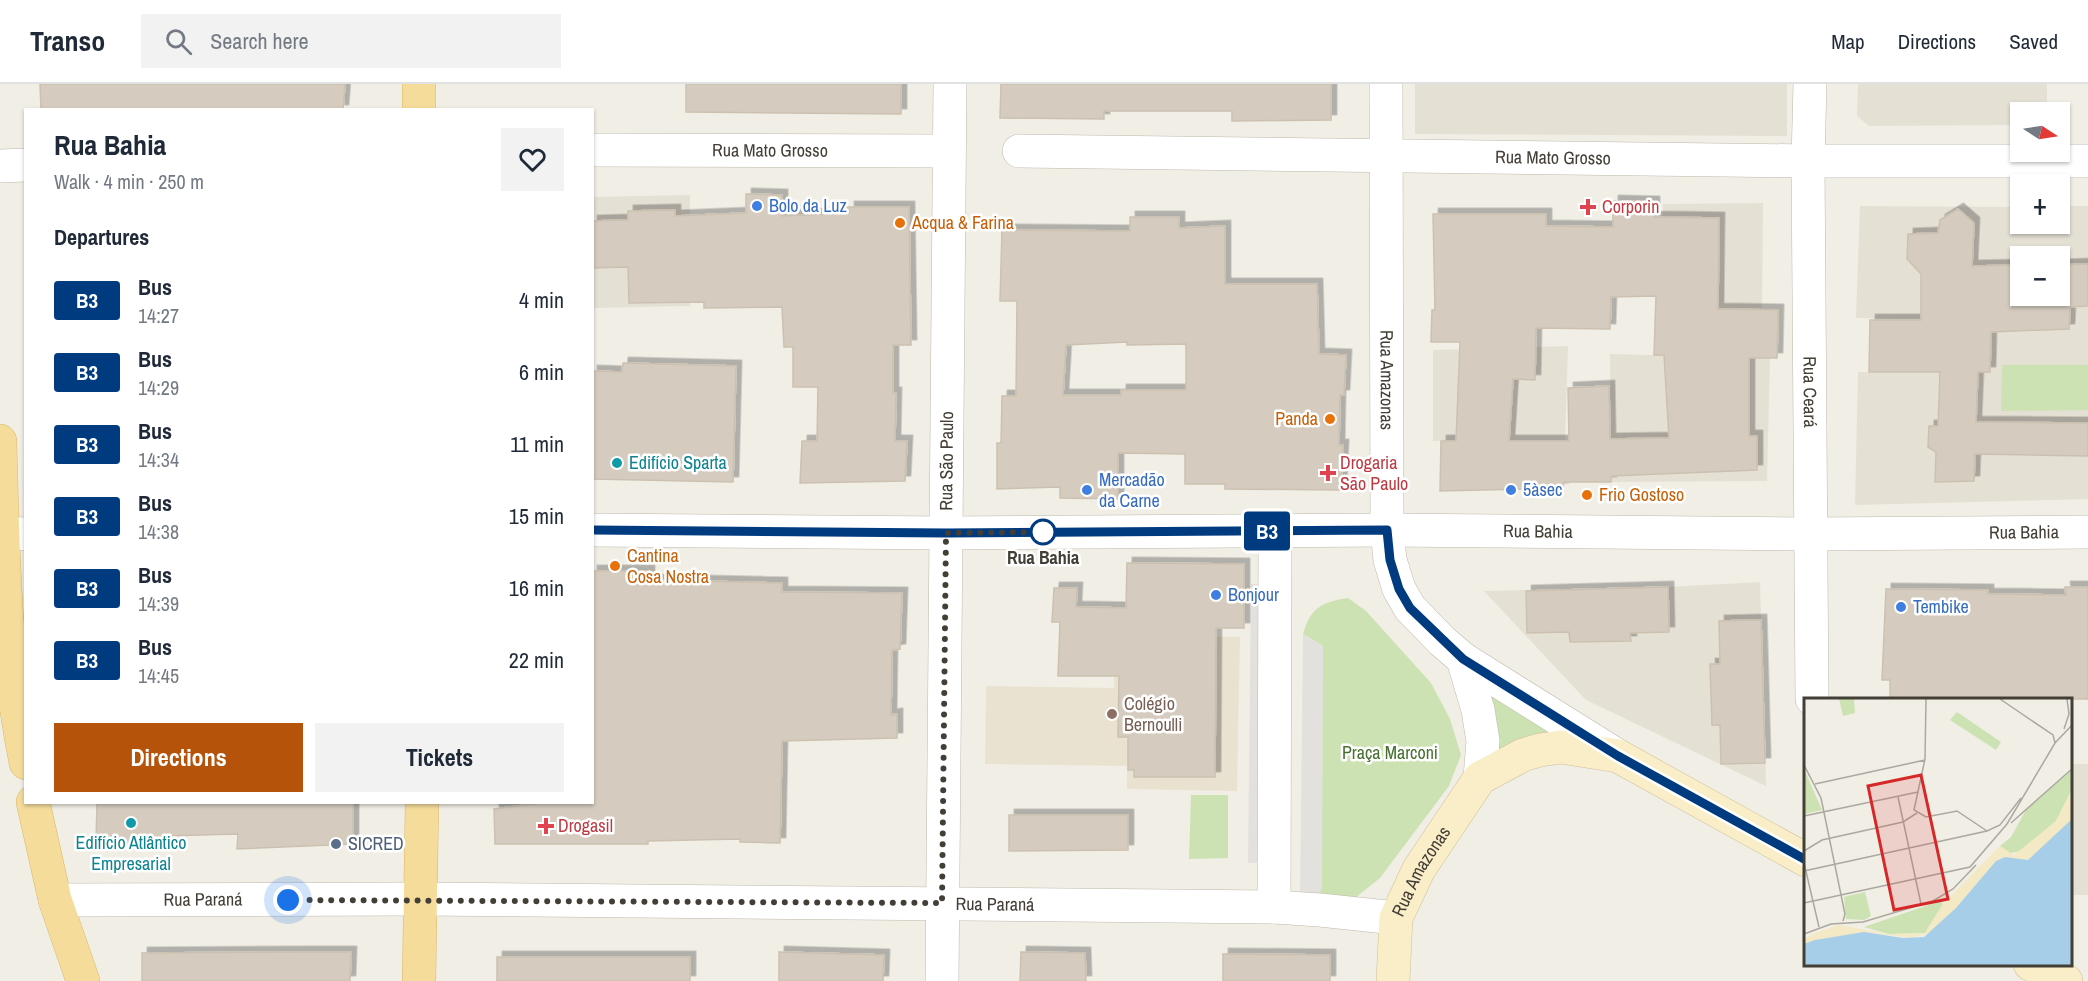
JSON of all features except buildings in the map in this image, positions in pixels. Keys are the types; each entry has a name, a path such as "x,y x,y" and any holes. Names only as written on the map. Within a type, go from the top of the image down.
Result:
{"main road":[{"path":"419,84 419,108"},
{"path":"0,441 14,534 7,633 19,732 24,754"},
{"path":"1480,778 1523,755 1540,750 1561,747 1618,756 1804,859"},
{"name":"Rua Amazonas","path":"1393,981 1396,918 1419,869 1480,778"},
{"path":"33,804 56,900 83,981"},
{"path":"419,981 422,804"},
{"path":"2034,966 2066,981"}],"street":[{"name":"Rua São Paulo","path":"942,981 950,84"},
{"name":"Rua Amazonas","path":"1386,84 1387,530 1390,560 1399,589 1410,608 1463,659 1478,710 1483,741 1480,778"},
{"name":"Rua Ceará","path":"1810,84 1808,161 1812,698"},
{"name":"Rua Mato Grosso","path":"594,150 949,151"},
{"name":"Rua Mato Grosso","path":"1019,152 1808,161 2088,161"},
{"path":"0,166 24,165"},
{"name":"Rua Bahia","path":"594,530 946,533 1387,530 1810,534 2088,532"},
{"path":"1274,907 1275,531"},
{"path":"1463,659 1618,756"},
{"name":"Rua Paraná","path":"56,900 421,899 1274,907 1396,918"}],"shaded area":[{"path":"1415,84 1787,84 1787,136 1415,134"},
{"path":"1858,84 2047,84 2047,102 2010,102 2010,125 1869,126 1857,116"},
{"path":"690,195 690,306 594,308 594,197"},
{"path":"1763,203 1762,310 1661,308 1663,204"},
{"path":"1860,206 2010,207 2010,234 2070,234 2070,206 2088,206 2088,499 1855,505 1858,372 1989,372 1991,320 1856,318"},
{"path":"1568,346 1565,441 1433,441 1433,350"},
{"path":"1610,354 1770,358 1767,481 1611,482"},
{"path":"1760,582 1766,786 1586,700 1484,591 1668,587"},
{"path":"1251,584 1270,584 1268,862 1248,863"},
{"path":"1303,634 1323,646 1322,889 1314,899 1300,893"},
{"name":"Colégio Bernoulli","path":"1115,635 1240,637 1237,791 1127,789 1127,766 985,764 986,686 1114,688"},
{"path":"2073,764 2088,764 2088,895 2073,895"}],"green space":[{"path":"2002,365 2088,365 2088,410 2001,411"},
{"name":"Praça Marconi","path":"1348,598 1366,611 1431,683 1450,719 1461,755 1449,786 1380,878 1350,902 1314,899 1323,646 1303,634 1310,618 1319,607"},
{"path":"1479,680 1562,735 1497,749"},
{"path":"1191,795 1228,795 1228,858 1189,859"}],"bus line":[{"name":"B3","path":"594,530 946,533 1387,530 1390,560 1399,589 1410,608 1463,659 1618,756 1804,859"}],"place":[{"name":"Bolo da Luz","path":"757,206"},
{"name":"Corporin","path":"1588,207"},
{"name":"Acqua & Farina","path":"900,223"},
{"name":"Panda","path":"1330,419"},
{"name":"Edifício Sparta","path":"617,463"},
{"name":"Drogaria São Paulo","path":"1328,473"},
{"name":"Mercadão da Carne","path":"1087,490"},
{"name":"5àsec","path":"1511,490"},
{"name":"Frio Gostoso","path":"1587,495"},
{"name":"Rua Bahia","path":"1043,532"},
{"name":"Cantina Cosa Nostra","path":"615,566"},
{"name":"Bonjour","path":"1216,595"},
{"name":"Tembike","path":"1901,607"},
{"name":"Colégio Bernoulli","path":"1112,714"},
{"name":"Edifício Atlântico Empresarial","path":"131,823"},
{"name":"Drogasil","path":"546,826"},
{"name":"SICRED","path":"336,844"}],"route":[{"path":"288,900 942,903 946,533 1043,532"}]}
